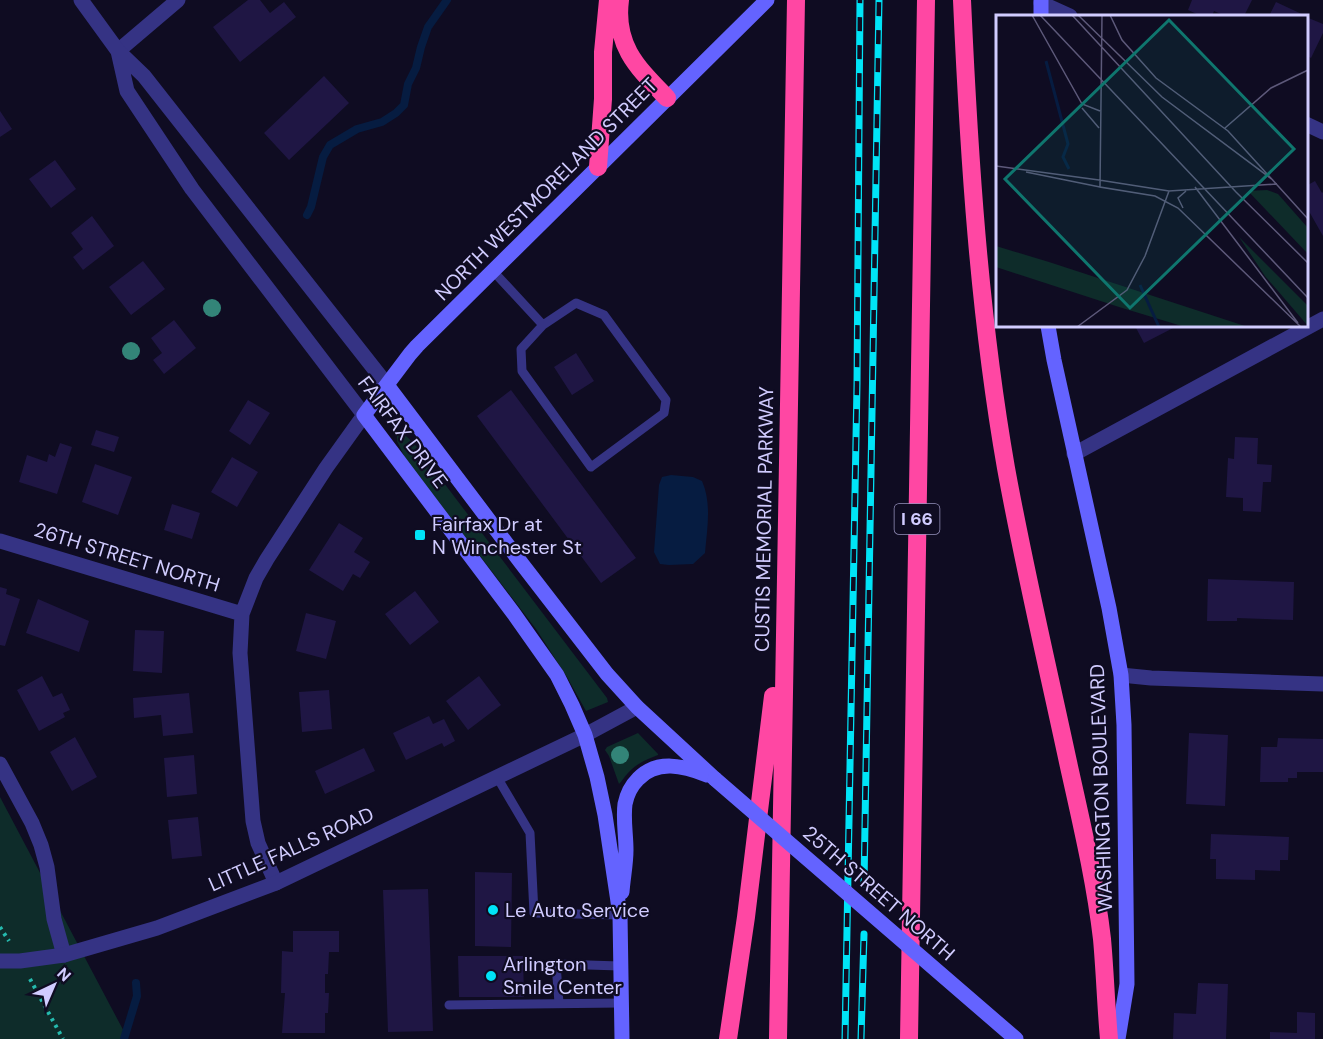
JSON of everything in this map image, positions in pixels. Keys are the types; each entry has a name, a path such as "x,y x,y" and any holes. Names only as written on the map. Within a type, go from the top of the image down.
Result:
{"highway":[{"path":"598,167 603,99 603,52 608,0"},
{"path":"620,0 619,18 626,48 636,65 668,98"},
{"name":"CUSTIS MEMORIAL PARKWAY","path":"778,1039 795,0"},
{"name":"I 66","path":"909,1039 926,0"},
{"path":"962,0 974,204 992,375 1022,549 1092,876 1101,939 1109,1039"},
{"path":"728,1039 746,917 784,602"}],"main road":[{"name":"NORTH WESTMORELAND STREET","path":"364,415 410,354 767,0"},
{"name":"WASHINGTON BOULEVARD","path":"1048,327 1121,675 1124,725 1127,984 1118,1039"},
{"name":"FAIRFAX DRIVE","path":"387,385 607,674 637,707 715,779"},
{"name":"FAIRFAX DRIVE","path":"364,415 514,614 556,675 585,735 605,815 620,915 622,1039"},
{"path":"620,915 626,852 624,810 633,783 644,772 661,766 683,767 715,779"},
{"name":"25TH STREET NORTH","path":"715,779 1017,1039"}],"street":[{"name":"FAIRFAX DRIVE","path":"81,0 118,51 144,76 387,385"},
{"path":"118,51 178,0"},
{"path":"1041,7 1068,15"},
{"name":"FAIRFAX DRIVE","path":"118,51 127,91 192,189 364,415"},
{"path":"1074,454 1323,319"},
{"path":"276,883 258,843 253,821 240,653 242,614 256,578 267,559 326,468 364,415"},
{"name":"26TH STREET NORTH","path":"0,541 242,614"},
{"path":"1121,675 1323,684"},
{"path":"585,735 637,707"},
{"name":"LITTLE FALLS ROAD","path":"0,961 20,961 64,955 157,928 276,883 585,735"},
{"path":"0,764 32,823 41,845 47,867 54,919 64,955"}],"lane":[{"path":"493,271 543,325"},
{"path":"576,303 604,315 666,400 664,413 591,467 522,371 521,349 543,325 576,303"},
{"path":"496,777 530,833 534,913 620,915"},
{"path":"559,1003 556,964 621,966"},
{"path":"449,1005 621,1003"}],"path":[{"path":"0,927 63,1039"}],"green space":[{"path":"399,433 406,436 416,446 608,702 586,711 536,629 405,458 397,441"},
{"path":"638,733 658,755 635,767 619,784 605,750"},
{"path":"0,797 112,1009 128,1039 0,1039"}],"water":[{"path":"671,475 693,477 702,481 705,490 708,517 705,553 693,564 660,564 654,552 659,485 662,477"}],"building":[{"path":"248,0 260,0 270,13 284,2 296,17 240,62 213,27"},
{"path":"1192,0 1252,0 1244,15 1223,15 1214,11 1212,15 1199,15 1188,10"},
{"path":"1276,2 1304,15 1270,15"},
{"path":"1308,18 1323,24 1323,33 1311,58 1308,56"},
{"path":"324,76 349,103 289,160 264,133"},
{"path":"0,111 12,129 0,137"},
{"path":"55,160 76,189 51,208 29,179"},
{"path":"1315,181 1323,192 1323,236 1308,210 1308,185"},
{"path":"92,216 114,246 83,270 73,257 83,249 71,233"},
{"path":"143,261 165,289 131,315 109,287"},
{"path":"174,320 196,348 164,374 153,360 162,353 151,338"},
{"path":"1136,327 1175,327 1144,343"},
{"path":"576,353 594,381 572,395 554,367"},
{"path":"511,390 636,558 601,583 477,416"},
{"path":"248,400 270,413 250,445 229,431"},
{"path":"96,430 119,437 114,452 91,445"},
{"path":"1235,437 1258,438 1257,464 1272,465 1271,482 1263,482 1261,512 1243,511 1243,498 1226,497 1228,458 1234,459"},
{"path":"60,443 72,447 57,494 19,482 27,455 47,462 49,454 55,457"},
{"path":"232,457 258,472 237,507 211,492"},
{"path":"95,464 132,477 118,515 82,502"},
{"path":"172,504 200,513 192,539 164,530"},
{"path":"339,523 363,538 354,552 370,562 360,578 353,574 343,591 309,570"},
{"path":"1208,579 1294,582 1293,620 1237,618 1237,621 1207,621"},
{"path":"0,587 7,589 6,594 20,599 5,646 0,645"},
{"path":"415,591 439,622 410,645 385,614"},
{"path":"38,599 89,621 79,652 26,633"},
{"path":"306,613 336,621 326,659 296,651"},
{"path":"135,630 164,631 162,673 133,671"},
{"path":"42,676 53,697 62,693 70,710 63,713 65,717 39,731 17,690"},
{"path":"479,676 501,705 468,730 446,701"},
{"path":"329,690 332,729 302,732 299,692"},
{"path":"189,693 193,733 163,736 161,715 134,718 133,698"},
{"path":"429,716 433,724 444,719 455,741 444,747 442,743 406,760 393,733"},
{"path":"1189,733 1228,735 1225,806 1186,804"},
{"path":"75,737 97,777 72,791 50,752"},
{"path":"1278,738 1323,739 1323,772 1297,772 1297,778 1288,778 1288,782 1260,782 1261,747 1277,747"},
{"path":"364,748 375,771 325,794 315,771"},
{"path":"194,755 197,794 167,797 164,758"},
{"path":"198,817 202,856 172,859 168,820"},
{"path":"1211,834 1289,837 1288,860 1280,860 1280,871 1255,870 1255,880 1216,879 1216,859 1210,859"},
{"name":"Le Auto Service","path":"475,872 512,873 511,947 475,946"},
{"path":"428,889 433,1031 388,1032 383,890"},
{"path":"293,931 339,931 339,952 329,952 328,974 325,974 325,993 329,993 328,1013 325,1013 325,1033 282,1033 285,993 281,993 282,951 293,952"},
{"name":"Arlington Smile Center","path":"458,956 523,956 524,997 459,997"},
{"path":"1198,983 1228,984 1226,1039 1173,1039 1174,1013 1196,1014"},
{"path":"1297,1012 1315,1013 1315,1039 1270,1039 1270,1032 1297,1033"}],"waterway":[{"path":"307,215 323,157 330,145 357,129 382,122 404,105 408,84 416,68 428,27 447,0"},
{"path":"124,1039 137,996 136,983"}],"railway":[{"path":"845,1039 857,384 860,0"},
{"path":"864,884 879,0"},
{"path":"861,1039 864,934"}],"place":[{"name":"Fairfax Dr at N Winchester St","path":"420,535"},
{"name":"Le Auto Service","path":"493,910"},
{"name":"Arlington Smile Center","path":"491,976"}]}
